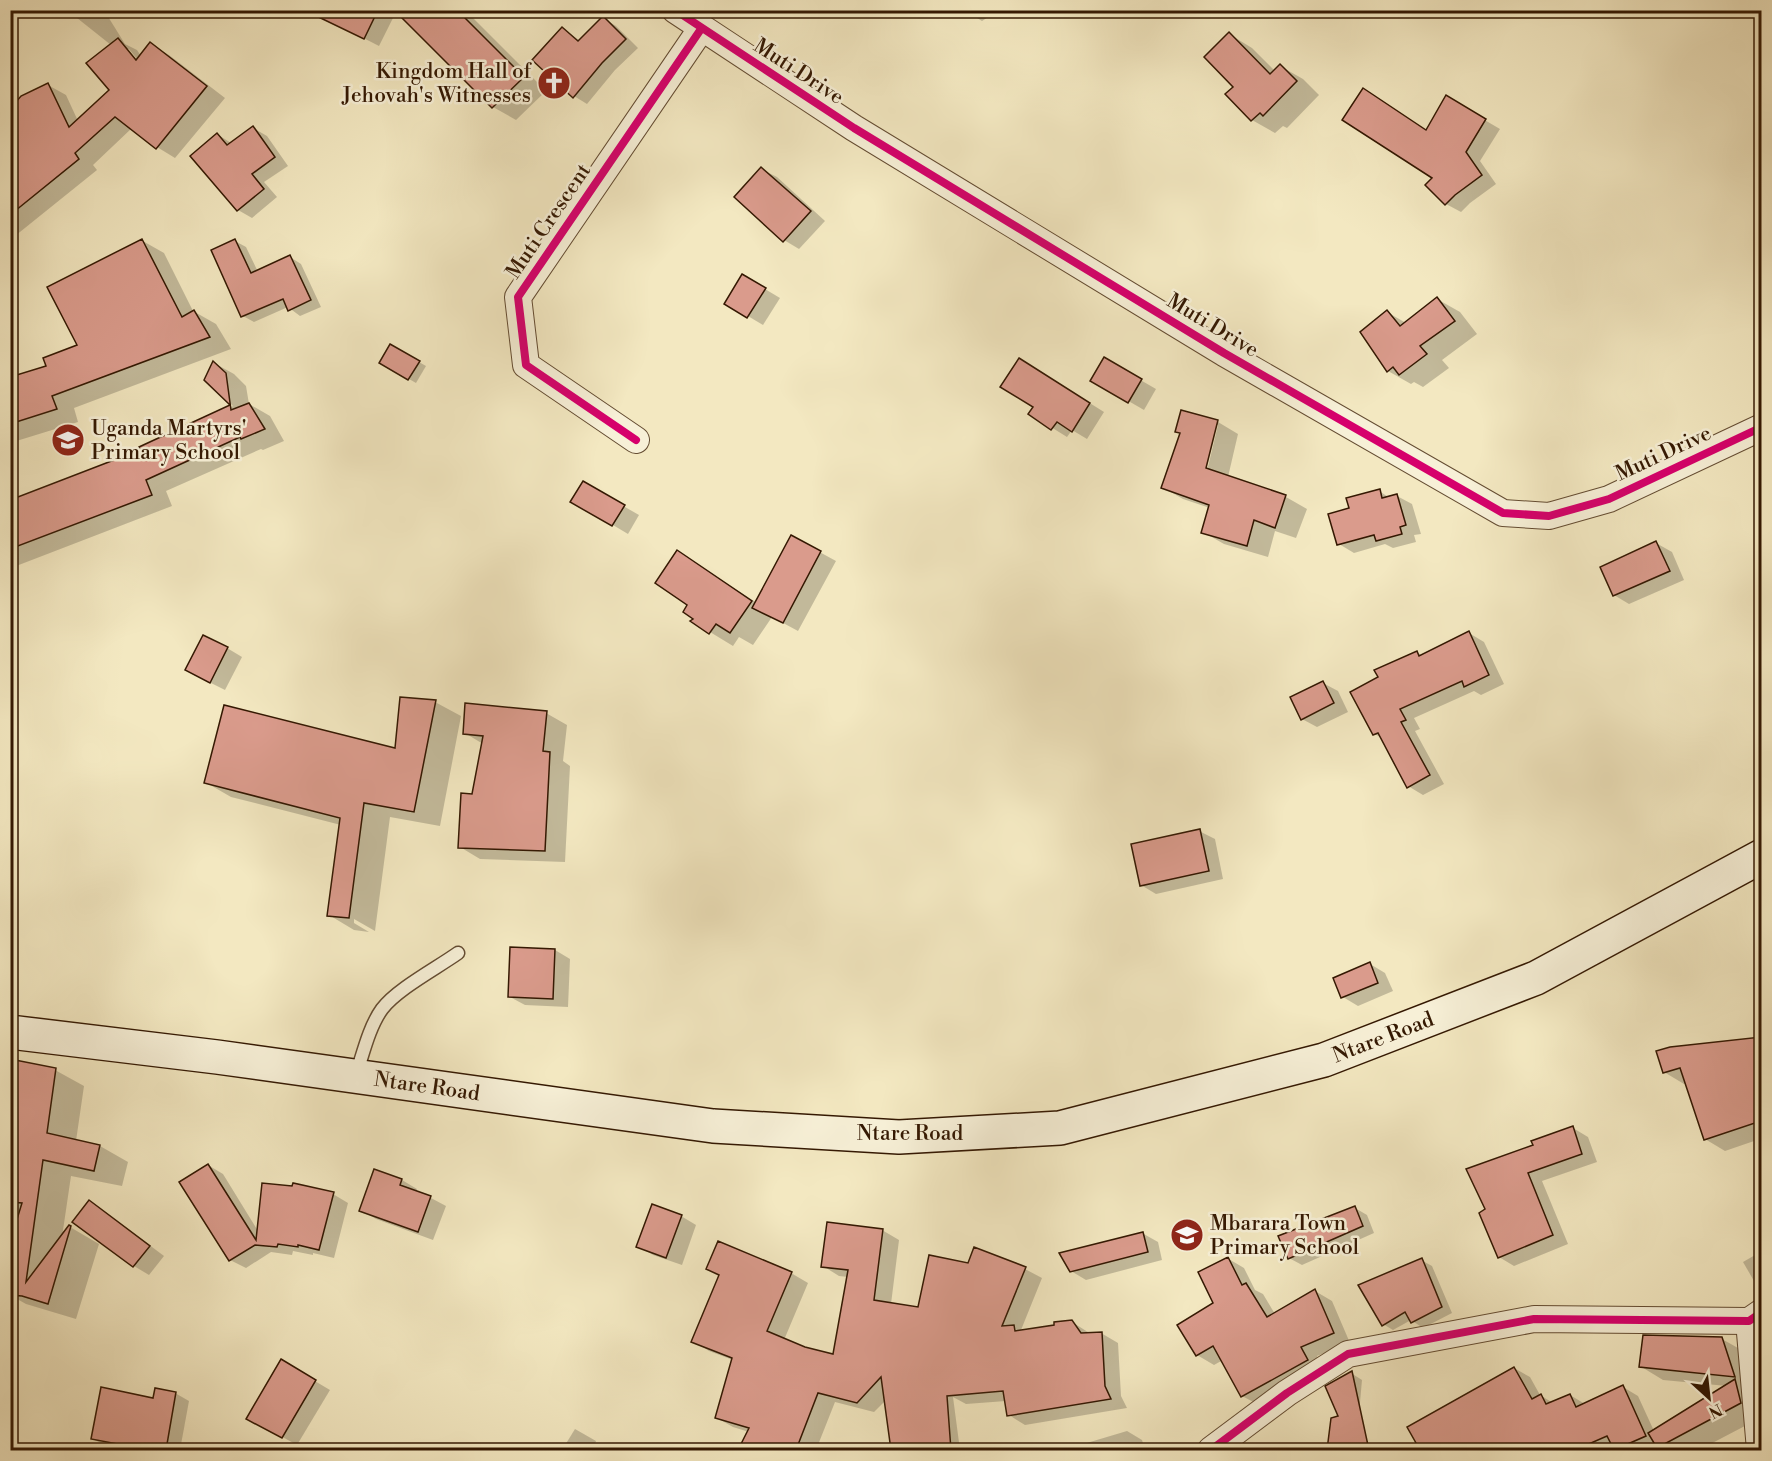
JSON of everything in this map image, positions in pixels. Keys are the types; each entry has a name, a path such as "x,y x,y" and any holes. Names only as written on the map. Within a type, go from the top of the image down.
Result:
{"main road":[{"name":"Ntare Road","path":"10,1032 356,1076 713,1126 899,1137 1060,1128 1324,1060 1380,1039 1536,978 1761,856"}],"street":[{"name":"Muti Drive","path":"675,10 854,128 1214,347 1503,513 1549,516 1609,499 1761,427"},
{"name":"Muti Crescent","path":"636,440 526,365 518,297 701,29"},
{"path":"1211,1450 1287,1393 1348,1354 1534,1318 1755,1316 1760,1450"}],"lane":[{"path":"356,1076 381,1011 391,999 458,953"}],"building":[{"path":"304,10 378,10 364,39"},
{"path":"394,10 457,10 524,77 492,108"},
{"path":"603,16 626,39 602,63 573,98 532,60 562,27 578,41"},
{"path":"1229,32 1270,74 1280,64 1297,81 1263,116 1260,113 1251,121 1225,94 1233,87 1204,57"},
{"path":"118,38 136,60 150,42 207,86 156,149 115,117 75,153 79,159 10,215 10,109 21,96 48,83 69,127 109,90 86,63"},
{"path":"1363,88 1426,130 1446,95 1486,119 1466,152 1482,175 1445,205 1425,185 1432,178 1342,120"},
{"path":"253,126 275,157 252,174 264,189 237,211 190,156 217,133 227,145"},
{"path":"761,167 811,211 783,242 734,197"},
{"path":"142,239 182,317 194,310 210,337 52,396 57,409 10,424 10,377 46,366 43,358 77,345 47,287"},
{"path":"235,239 251,273 290,255 311,300 288,311 283,299 241,317 211,250"},
{"path":"742,274 766,288 747,318 724,304"},
{"path":"1437,297 1455,321 1420,346 1427,354 1399,375 1393,367 1387,372 1360,332 1387,310 1400,326"},
{"path":"390,344 420,361 408,380 379,363"},
{"path":"1104,357 1142,379 1128,403 1090,381"},
{"path":"1019,358 1090,403 1072,432 1057,422 1051,430 1028,414 1033,407 1000,387"},
{"path":"213,361 226,373 231,410 249,403 265,429 241,439 240,437 146,480 152,495 10,549 10,500 140,450 139,447 230,405 204,380"},
{"path":"1181,410 1218,420 1206,468 1286,495 1275,528 1254,520 1247,546 1201,533 1209,505 1161,488 1180,433 1175,432"},
{"path":"583,481 625,505 612,526 570,502"},
{"path":"1380,489 1382,498 1397,494 1406,525 1400,527 1402,534 1376,541 1374,535 1337,545 1328,514 1349,508 1346,498"},
{"path":"791,535 821,551 783,623 752,608"},
{"path":"1656,541 1670,571 1613,596 1600,567"},
{"path":"677,550 752,601 730,633 716,624 709,634 690,621 693,619 683,612 687,605 655,583"},
{"path":"1469,631 1489,675 1464,687 1462,681 1400,709 1406,720 1401,722 1430,775 1407,788 1378,733 1373,735 1350,692 1378,677 1374,670 1417,651 1419,656"},
{"path":"203,635 228,647 210,683 185,670"},
{"path":"1323,681 1334,703 1301,720 1290,697"},
{"path":"400,697 436,700 414,812 364,803 349,918 327,916 340,818 204,783 224,705 395,748"},
{"path":"465,703 547,711 543,751 550,752 545,851 458,848 461,793 472,794 483,736 463,734"},
{"path":"1200,829 1209,871 1140,886 1131,844"},
{"path":"510,947 555,949 553,999 508,997"},
{"path":"1370,962 1378,983 1341,998 1333,978"},
{"path":"1761,1037 1761,1121 1704,1140 1680,1068 1663,1073 1656,1051 1670,1047"},
{"path":"10,1059 56,1068 47,1133 100,1145 94,1171 43,1160 26,1282 69,1225 71,1226 48,1304 10,1295 10,1242 22,1203 10,1202"},
{"path":"1573,1126 1582,1154 1528,1173 1553,1235 1498,1258 1479,1213 1485,1209 1466,1169 1533,1145 1531,1141"},
{"path":"208,1164 256,1240 262,1183 292,1186 293,1183 334,1192 319,1250 298,1245 298,1247 278,1244 277,1247 255,1245 229,1261 179,1182"},
{"path":"374,1169 402,1179 400,1185 431,1196 418,1232 359,1211"},
{"path":"89,1200 150,1246 133,1267 72,1222"},
{"path":"652,1204 682,1215 666,1258 636,1247"},
{"path":"1355,1206 1363,1226 1288,1259 1278,1236"},
{"path":"827,1222 883,1229 874,1300 918,1307 929,1255 968,1263 974,1247 1026,1267 1002,1326 1014,1325 1015,1331 1072,1320 1081,1333 1102,1332 1105,1386 1111,1399 1007,1416 1003,1391 947,1396 951,1450 891,1450 881,1377 857,1403 818,1393 796,1450 738,1450 749,1428 715,1418 732,1358 691,1342 719,1275 706,1269 718,1241 792,1272 767,1331 805,1347 833,1354 848,1270 821,1267"},
{"path":"1143,1232 1148,1252 1070,1272 1059,1253"},
{"path":"1228,1257 1242,1285 1246,1283 1267,1317 1315,1289 1334,1333 1301,1347 1308,1360 1241,1397 1213,1346 1196,1356 1177,1325 1213,1303 1198,1272"},
{"path":"1422,1258 1442,1307 1411,1323 1405,1312 1382,1326 1358,1285"},
{"path":"1643,1335 1722,1337 1735,1377 1639,1367"},
{"path":"281,1359 316,1380 282,1438 246,1419"},
{"path":"1514,1367 1532,1399 1541,1394 1546,1404 1570,1394 1576,1407 1623,1385 1646,1436 1614,1450 1607,1436 1575,1450 1420,1450 1407,1427"},
{"path":"1352,1371 1369,1450 1327,1450 1331,1418 1338,1416 1325,1386"},
{"path":"1735,1379 1741,1403 1657,1448 1648,1433"},
{"path":"101,1387 153,1398 155,1388 176,1392 166,1450 149,1450 91,1439"}],"cycle path":[{"path":"675,10 854,128 1224,353 1503,513 1549,516 1609,499 1762,427"},
{"path":"636,440 526,365 518,297 701,29"},
{"path":"1211,1450 1287,1393 1348,1354 1534,1319 1749,1321 1762,1312"}],"place":[{"name":"Kingdom Hall of Jehovah's Witnesses","path":"554,83"},
{"name":"Uganda Martyrs' Primary School","path":"68,440"},
{"name":"Mbarara Town Primary School","path":"1187,1235"}]}
